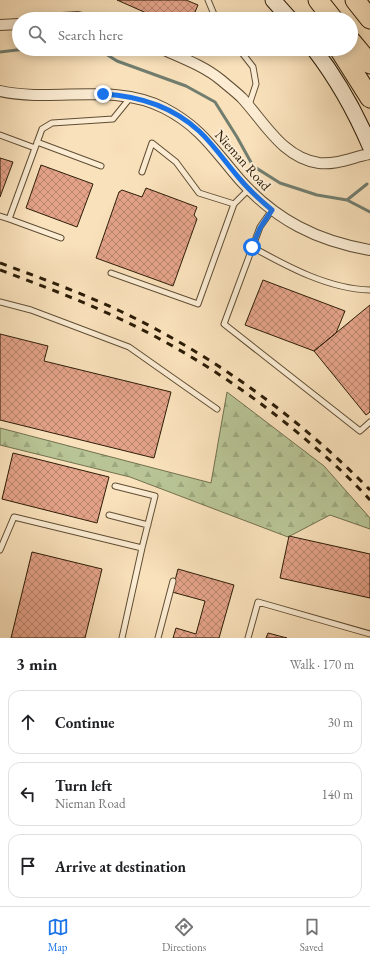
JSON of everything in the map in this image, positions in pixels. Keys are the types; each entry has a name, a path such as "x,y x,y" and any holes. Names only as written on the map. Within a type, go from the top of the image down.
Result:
{"highway":[{"path":"307,0 315,12"},
{"path":"318,0 327,12"},
{"path":"355,0 370,19"},
{"path":"358,49 370,64"},
{"path":"343,56 370,98"}],"street":[{"path":"273,0 284,12"},
{"path":"0,25 12,24"},
{"path":"178,56 200,66 220,79 241,97 283,146 293,153 319,163 335,163 370,154"},
{"path":"320,56 341,88 359,121 370,146"},
{"name":"Nieman Road","path":"0,91 36,96 103,94 144,100 163,107 184,119 199,131 249,189 272,210 294,225 322,238 370,250"}],"lane":[{"path":"208,0 213,12"},
{"path":"244,56 253,67 256,84 248,106"},
{"path":"9,219 42,129 52,123 113,119 130,97"},
{"path":"0,135 35,148"},
{"path":"37,142 102,166"},
{"path":"142,172 152,143 176,162 199,193 234,204"},
{"path":"111,273 198,304 234,204 249,189"},
{"path":"272,210 260,228 224,324 360,431 370,422"},
{"path":"0,216 61,238"},
{"path":"252,247 291,269 329,282 363,290 370,290"},
{"path":"0,302 31,310 129,347 217,409"},
{"path":"115,486 155,496 122,638"},
{"path":"109,515 148,524"},
{"path":"0,550 14,517 142,548"},
{"path":"158,638 172,580"},
{"path":"248,638 258,602 370,634"}],"green space":[{"path":"227,392 324,466 370,518 370,529 330,515 288,537 130,477 0,445 0,428 211,483"}],"building":[{"path":"117,0 186,0 198,5 195,12 144,12"},
{"path":"0,158 13,162 0,197"},
{"path":"41,165 93,184 77,227 26,208"},
{"path":"146,188 197,207 194,215 197,219 173,286 96,258 119,192 122,190 142,197"},
{"path":"263,280 345,311 336,333 314,351 245,325"},
{"path":"370,305 370,412 366,415 314,351"},
{"path":"0,334 48,346 44,361 171,392 154,458 0,420"},
{"path":"13,453 109,477 97,523 2,499"},
{"path":"289,536 370,554 370,598 280,578"},
{"path":"32,552 102,569 85,638 11,638"},
{"path":"178,569 234,585 219,638 173,638 176,628 196,634 205,601 172,592"},
{"path":"268,633 287,638 266,638"}],"waterway":[{"path":"0,52 12,51"},
{"path":"109,56 117,61 186,86 215,102 253,166 280,183 317,195 347,200 370,212"},
{"path":"347,200 367,184"}],"railway":[{"path":"0,263 105,304 154,328 188,347 221,368 284,413 314,437 370,490"},
{"path":"0,270 104,311 143,330 191,357 238,387 282,420 330,460 370,500"}],"route":[{"path":"103,94 144,100 163,107 184,119 199,131 240,180 256,197 272,210 260,228 252,247"}]}
